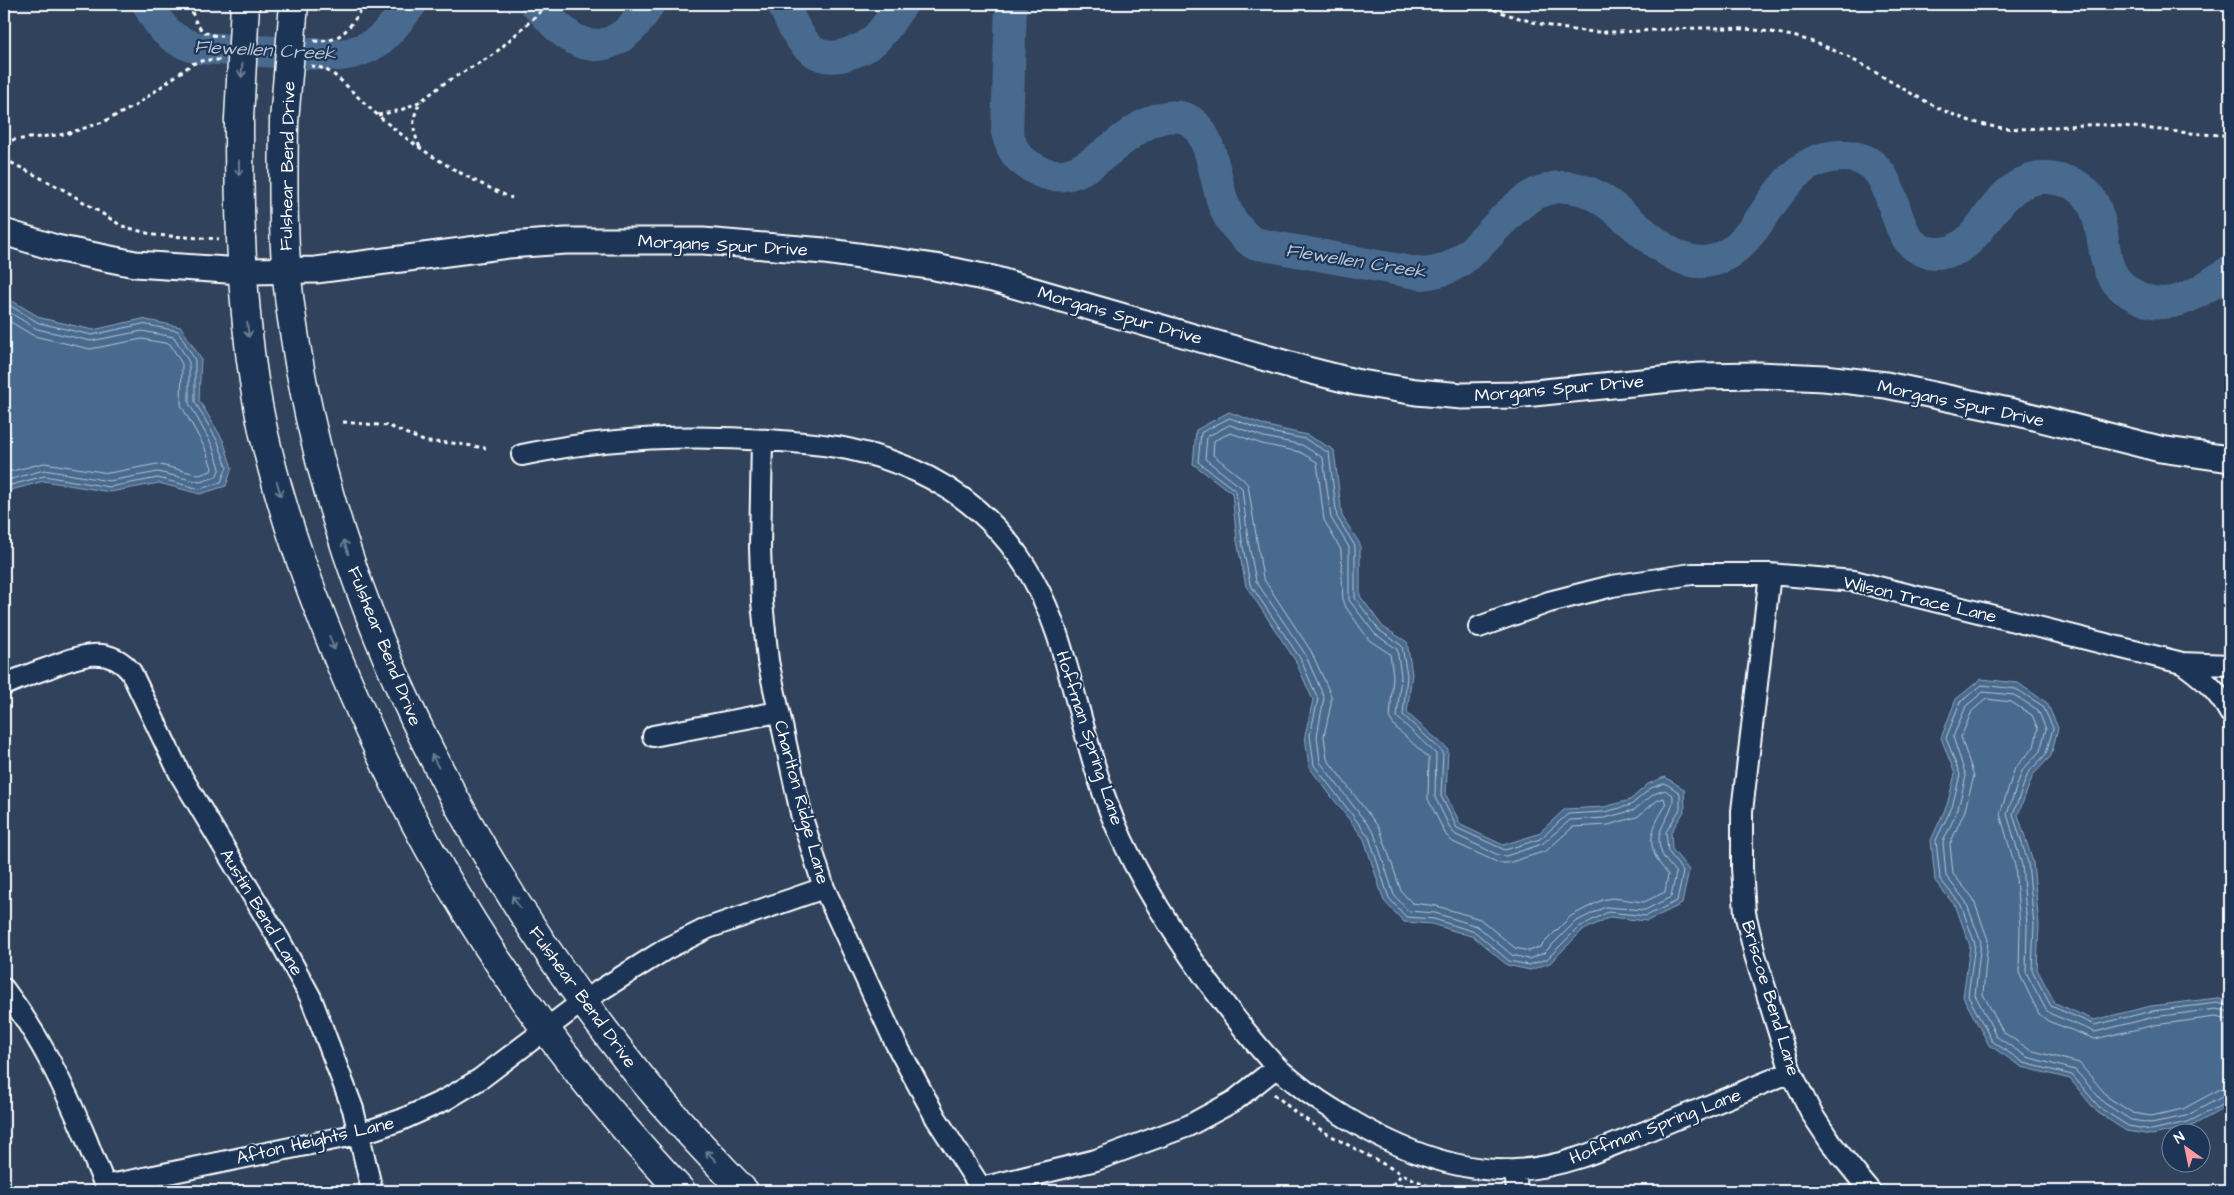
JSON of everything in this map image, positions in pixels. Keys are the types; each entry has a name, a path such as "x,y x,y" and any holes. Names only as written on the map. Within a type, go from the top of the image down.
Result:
{"main road":[{"path":"245,4 239,119 242,271 256,391 275,475 300,558 336,655 371,738 420,833 466,911 545,1029 582,1077 681,1191"},
{"name":"Fulshear Bend Drive","path":"294,4 284,121 283,210 287,271 298,360 320,459 340,532 379,638 423,737 506,888 583,1001 641,1077 744,1191"}],"street":[{"name":"Morgans Spur Drive","path":"4,232 56,248 135,264 242,271 316,270 499,246 566,241 636,240 763,244 886,259 993,279 1304,369 1355,382 1416,392 1462,396 1516,395 1700,376 1758,375 1824,378 1886,385 2009,411 2160,449 2230,459"},
{"name":"Hoffman Spring Lane","path":"522,455 568,445 698,437 762,440 846,448 896,462 940,483 981,512 1010,544 1034,579 1056,632 1113,818 1137,870 1174,933 1246,1032 1277,1067 1310,1096 1389,1142 1516,1183 1566,1162 1622,1142 1791,1072"},
{"name":"Charlton Ridge Lane","path":"762,440 760,548 762,602 768,661 802,818 824,888 895,1042 936,1118 980,1188 1096,1160 1188,1126 1234,1101 1277,1067"},
{"name":"Wilson Trace Lane","path":"1479,627 1550,602 1612,586 1692,574 1770,574 1854,581 2182,662 2230,665"},
{"name":"Briscoe Bend Lane","path":"1770,574 1742,811 1742,868 1746,913 1755,956 1791,1072 1812,1114 1831,1143 1870,1191"},
{"name":"Austin Bend Lane","path":"4,685 85,655 108,656 119,660 131,672 180,774 300,975 328,1039 359,1134 372,1191"},
{"name":"Wilson Trace Lane","path":"2182,662 2207,680 2224,701 2230,713"},
{"path":"652,736 778,712"},
{"name":"Afton Heights Lane","path":"106,1189 359,1134 401,1120 445,1100 480,1079 583,1001 666,949 708,928 824,888"},
{"path":"4,988 36,1034 50,1060 71,1103 106,1189"}],"path":[{"path":"377,115 401,110 422,101 446,82 493,55 549,4"},
{"path":"1479,4 1508,16 1551,27 1586,32 1618,33 1717,27 1754,29 1789,35 1847,58 1916,96 1950,112 1981,124 2006,129 2025,130 2105,125 2230,136"},
{"path":"421,148 413,126 414,114 422,101"},
{"path":"4,159 66,191 122,226 154,235 223,239"},
{"path":"343,422 389,426 426,442 452,442 486,448"},
{"path":"1387,1191 1402,1174 1437,1190 1516,1183"}],"water":[{"path":"4,296 41,318 93,330 142,319 181,327 201,359 199,400 223,440 232,468 226,486 200,494 159,483 110,492 44,481 4,492"},
{"path":"1229,412 1267,426 1307,435 1334,450 1342,516 1360,544 1360,596 1383,627 1407,642 1412,674 1407,713 1448,749 1446,795 1461,825 1503,845 1538,834 1565,809 1604,807 1630,800 1648,784 1665,777 1684,789 1685,810 1671,832 1672,849 1689,870 1682,904 1647,921 1610,917 1582,931 1550,963 1530,970 1507,965 1474,937 1432,924 1404,922 1384,901 1364,839 1309,767 1305,735 1313,700 1295,660 1246,586 1237,541 1232,493 1193,464 1196,430"},
{"path":"1981,679 2018,683 2047,703 2058,728 2051,756 2033,775 2018,815 2033,862 2039,925 2037,969 2055,1003 2094,1020 2151,1006 2217,998 2230,1002 2230,1105 2199,1122 2162,1122 2162,1133 2152,1135 2126,1131 2097,1112 2070,1079 2022,1067 1989,1045 1963,997 1970,946 1956,907 1935,881 1931,840 1947,805 1955,774 1941,738 1956,699"}],"waterway":[{"name":"Flewellen Creek","path":"148,4 157,20 167,32 180,41 197,48 340,55 353,53 374,44 389,31 411,4"},
{"name":"Flewellen Creek","path":"536,4 569,36 586,44 598,45 608,43 627,32 636,23 649,4"},
{"name":"Flewellen Creek","path":"783,4 800,37 815,52 825,56 850,53 866,46 885,28 902,4"},
{"name":"Flewellen Creek","path":"1011,4 1007,132 1013,149 1024,162 1035,169 1055,175 1073,173 1108,152 1142,126 1160,118 1180,117 1191,121 1206,141 1227,213 1236,227 1253,243 1422,274 1432,273 1448,268 1464,258 1506,216 1521,203 1537,193 1555,188 1575,188 1594,195 1612,207 1666,250 1685,259 1704,262 1724,256 1740,244 1789,181 1804,168 1821,159 1843,156 1864,160 1878,171 1887,186 1906,237 1918,248 1935,253 1952,251 1965,244 2007,194 2021,184 2039,178 2047,178 2074,184 2084,191 2097,212 2107,262 2112,275 2129,292 2157,303 2169,303 2182,300 2194,294 2230,271"}]}
